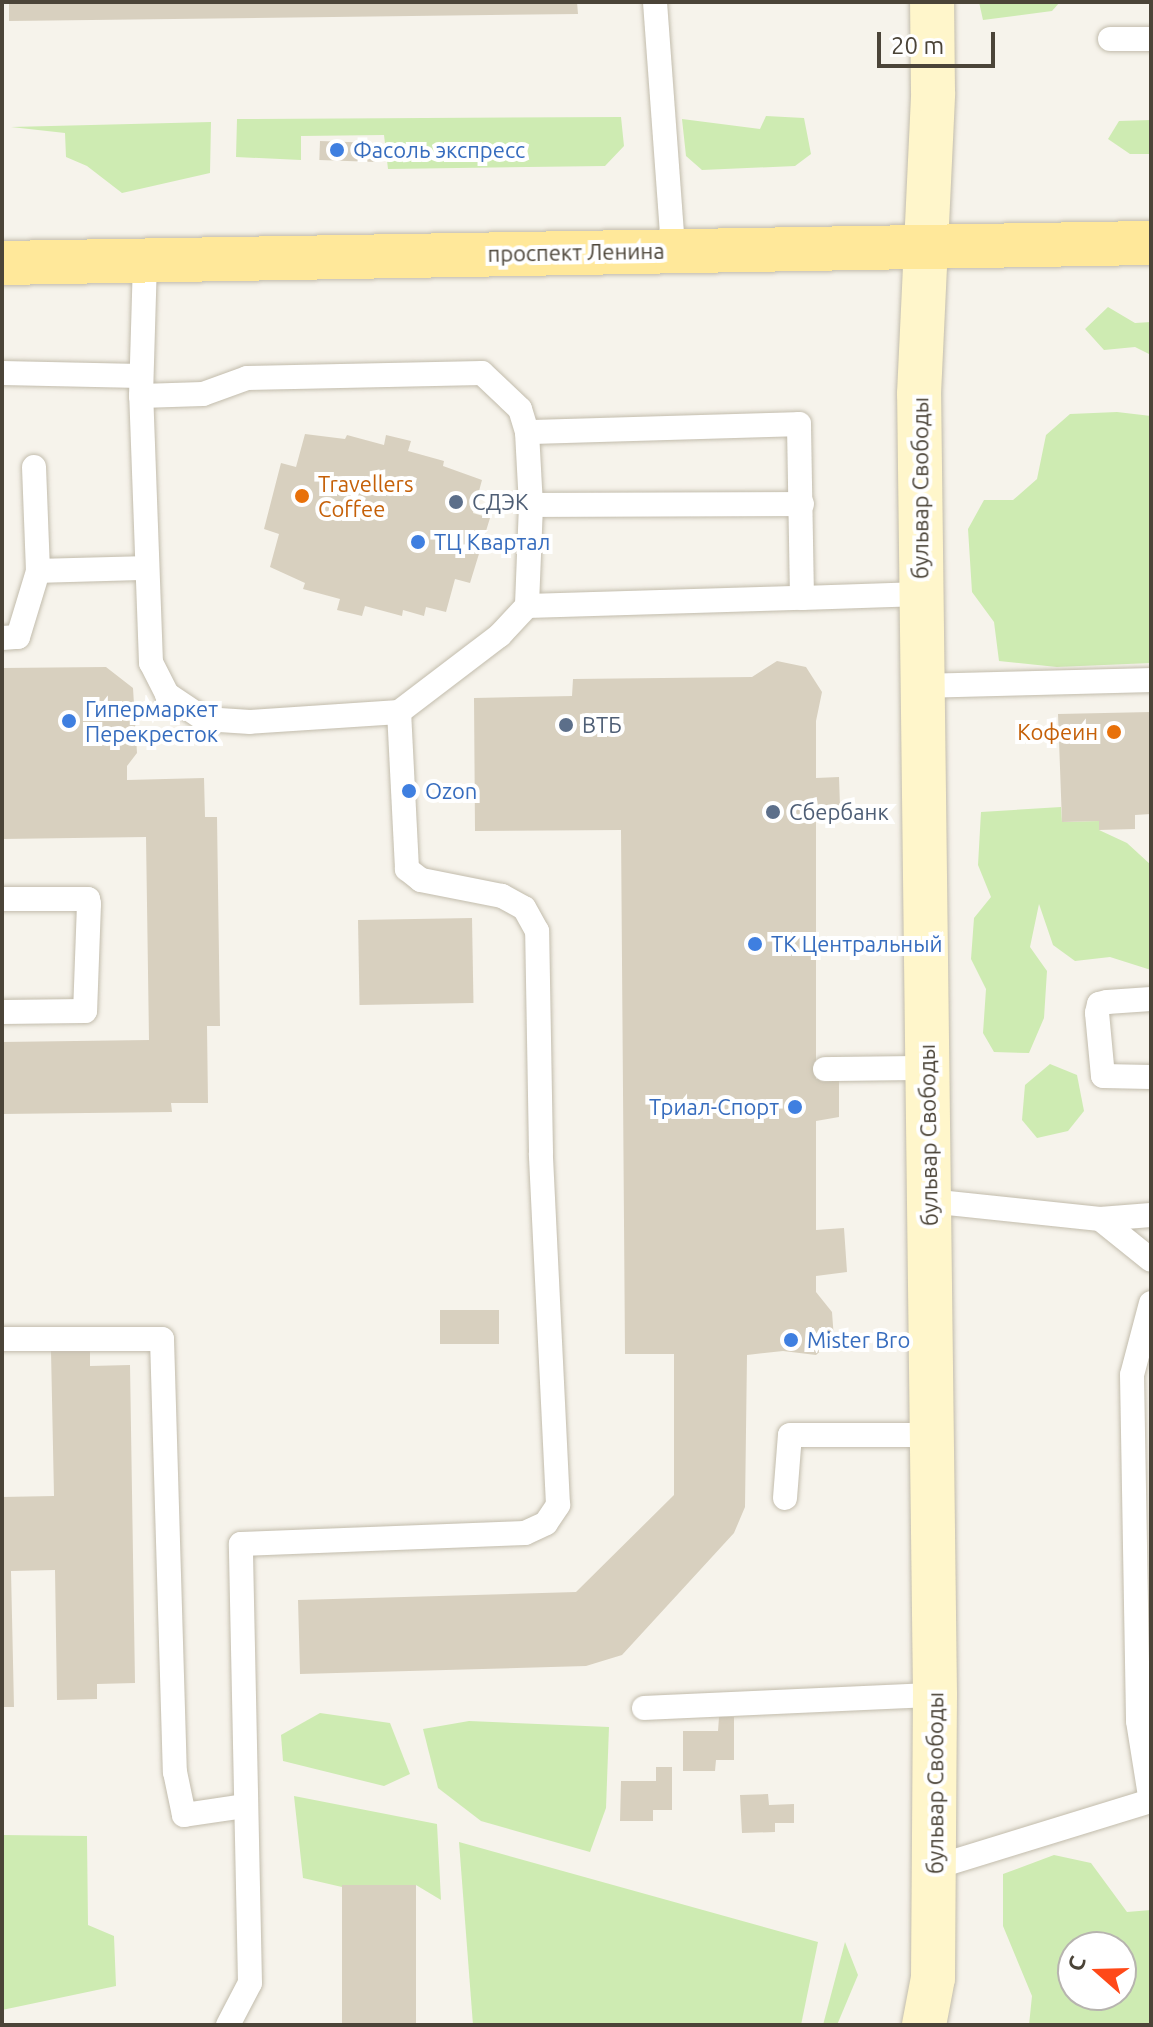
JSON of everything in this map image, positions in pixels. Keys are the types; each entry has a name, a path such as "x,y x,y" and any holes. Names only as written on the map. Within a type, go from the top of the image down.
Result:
{"main road":[{"name":"бульвар Свободы","path":"924,2025 933,1978 936,1867 919,394 927,245 932,2"},
{"name":"проспект Ленина","path":"2,263 145,258 1151,243"}],"lane":[{"path":"655,2 673,250"},
{"path":"1110,39 1151,39"},
{"path":"2,373 141,386 203,394 247,378 482,373 520,409 527,432 531,505 527,606 500,635 399,712 250,722 204,719 167,694 151,663 141,386 145,258"},
{"path":"527,432 799,424 802,598"},
{"path":"2,638 18,637 38,571 34,467"},
{"path":"531,505 802,504"},
{"path":"38,571 147,568"},
{"path":"527,606 921,594"},
{"path":"921,686 1151,680"},
{"path":"228,2025 250,1983 241,1544 525,1533 546,1523 558,1505 541,1153 537,931 524,908 502,896 421,880 407,869 399,712"},
{"path":"2,899 88,899 89,904 85,1011 2,1012"},
{"path":"1151,999 1099,1004 1097,1013 1103,1076 1151,1077"},
{"path":"825,1069 925,1068"},
{"path":"929,1201 1100,1219 1151,1215"},
{"path":"1100,1219 1151,1260"},
{"path":"936,1867 1002,1842 1151,1802 1138,1721 1132,1375 1151,1303"},
{"path":"2,1339 162,1339 175,1772 184,1815 245,1806"},
{"path":"785,1498 790,1435 933,1435"},
{"path":"644,1708 935,1695"}],"green space":[{"path":"979,2 1060,2 1052,11 983,20"},
{"path":"766,116 804,118 811,154 795,166 702,170 686,156 682,119 760,129"},
{"path":"621,117 624,146 605,166 388,169 384,135 301,136 301,160 236,157 237,119"},
{"path":"1151,120 1151,154 1130,154 1108,139 1119,121"},
{"path":"211,122 210,173 122,193 87,166 66,157 65,133 11,127"},
{"path":"1108,307 1135,323 1151,322 1151,355 1135,347 1104,350 1085,329"},
{"path":"1117,412 1151,416 1151,663 1057,667 999,661 994,622 972,592 968,529 984,500 1013,500 1037,479 1046,435 1070,414"},
{"path":"1061,807 1062,822 1099,821 1099,830 1127,843 1151,865 1151,970 1110,957 1075,961 1053,945 1039,904 1030,947 1047,971 1044,1018 1029,1053 994,1052 983,1033 986,989 971,959 974,918 991,897 978,865 981,812"},
{"path":"1050,1064 1077,1075 1084,1111 1068,1131 1037,1138 1022,1120 1025,1085"},
{"path":"320,1713 390,1723 410,1774 384,1786 283,1761 281,1735"},
{"path":"469,1721 609,1727 606,1808 590,1852 481,1821 438,1788 423,1729"},
{"path":"294,1796 437,1824 441,1900 416,1885 342,1887 303,1878"},
{"path":"2,1835 87,1836 88,1925 114,1936 116,1986 2,2010"},
{"path":"459,1842 818,1942 801,2025 473,2025"},
{"path":"1054,1855 1091,1863 1127,1912 1151,1910 1151,2025 1029,2025 1032,1996 1003,1926 1003,1874"},
{"path":"845,1942 858,1975 837,2025 823,2025"}],"building":[{"path":"9,2 577,2 578,14 9,21"},
{"path":"320,141 376,143 375,162 319,160"},
{"path":"305,434 345,439 347,435 384,445 386,435 411,441 408,451 444,461 443,466 482,480 473,513 490,518 470,583 455,579 446,612 426,607 424,616 403,610 402,616 365,606 362,616 337,610 340,599 303,589 305,583 270,567 279,534 264,529 281,463 296,467"},
{"path":"777,661 806,667 822,692 816,721 816,778 839,777 840,806 816,807 816,1079 839,1079 839,1117 816,1121 816,1230 844,1228 847,1272 816,1276 816,1292 832,1312 834,1339 816,1355 783,1351 747,1355 745,1507 734,1533 622,1655 586,1666 300,1674 298,1600 576,1592 674,1495 674,1354 625,1354 621,830 475,831 474,698 572,696 573,679 752,677"},
{"path":"106,667 133,688 137,753 127,766 127,780 204,778 205,817 217,817 220,1026 207,1026 208,1103 171,1103 172,1112 2,1114 2,1042 149,1040 146,837 2,839 2,668"},
{"path":"1151,712 1151,814 1135,815 1135,829 1099,830 1099,821 1062,822 1058,714"},
{"path":"472,918 473,1003 360,1005 358,920"},
{"path":"440,1310 499,1310 499,1344 440,1344"},
{"path":"90,1350 90,1366 130,1365 135,1683 97,1684 97,1699 57,1700 55,1570 11,1571 14,1707 2,1707 2,1497 54,1496 51,1351"},
{"path":"719,1717 734,1717 734,1760 716,1760 715,1771 683,1771 683,1731 718,1731"},
{"path":"656,1767 672,1767 672,1810 653,1810 653,1821 620,1821 621,1781 656,1781"},
{"path":"768,1794 769,1805 794,1804 794,1823 775,1823 775,1832 742,1833 740,1795"},
{"path":"342,1885 416,1885 416,2025 342,2025"}],"place":[{"name":"Фасоль экспресс","path":"337,150"},
{"name":"Travellers Coffee","path":"302,496"},
{"name":"СДЭК","path":"456,502"},
{"name":"ТЦ Квартал","path":"418,542"},
{"name":"Гипермаркет Перекресток","path":"69,721"},
{"name":"ВТБ","path":"566,725"},
{"name":"Кофеин","path":"1114,732"},
{"name":"Ozon","path":"409,791"},
{"name":"Сбербанк","path":"773,812"},
{"name":"ТК Центральный","path":"755,944"},
{"name":"Триал-Спорт","path":"795,1107"},
{"name":"Mister Bro","path":"791,1340"}]}
